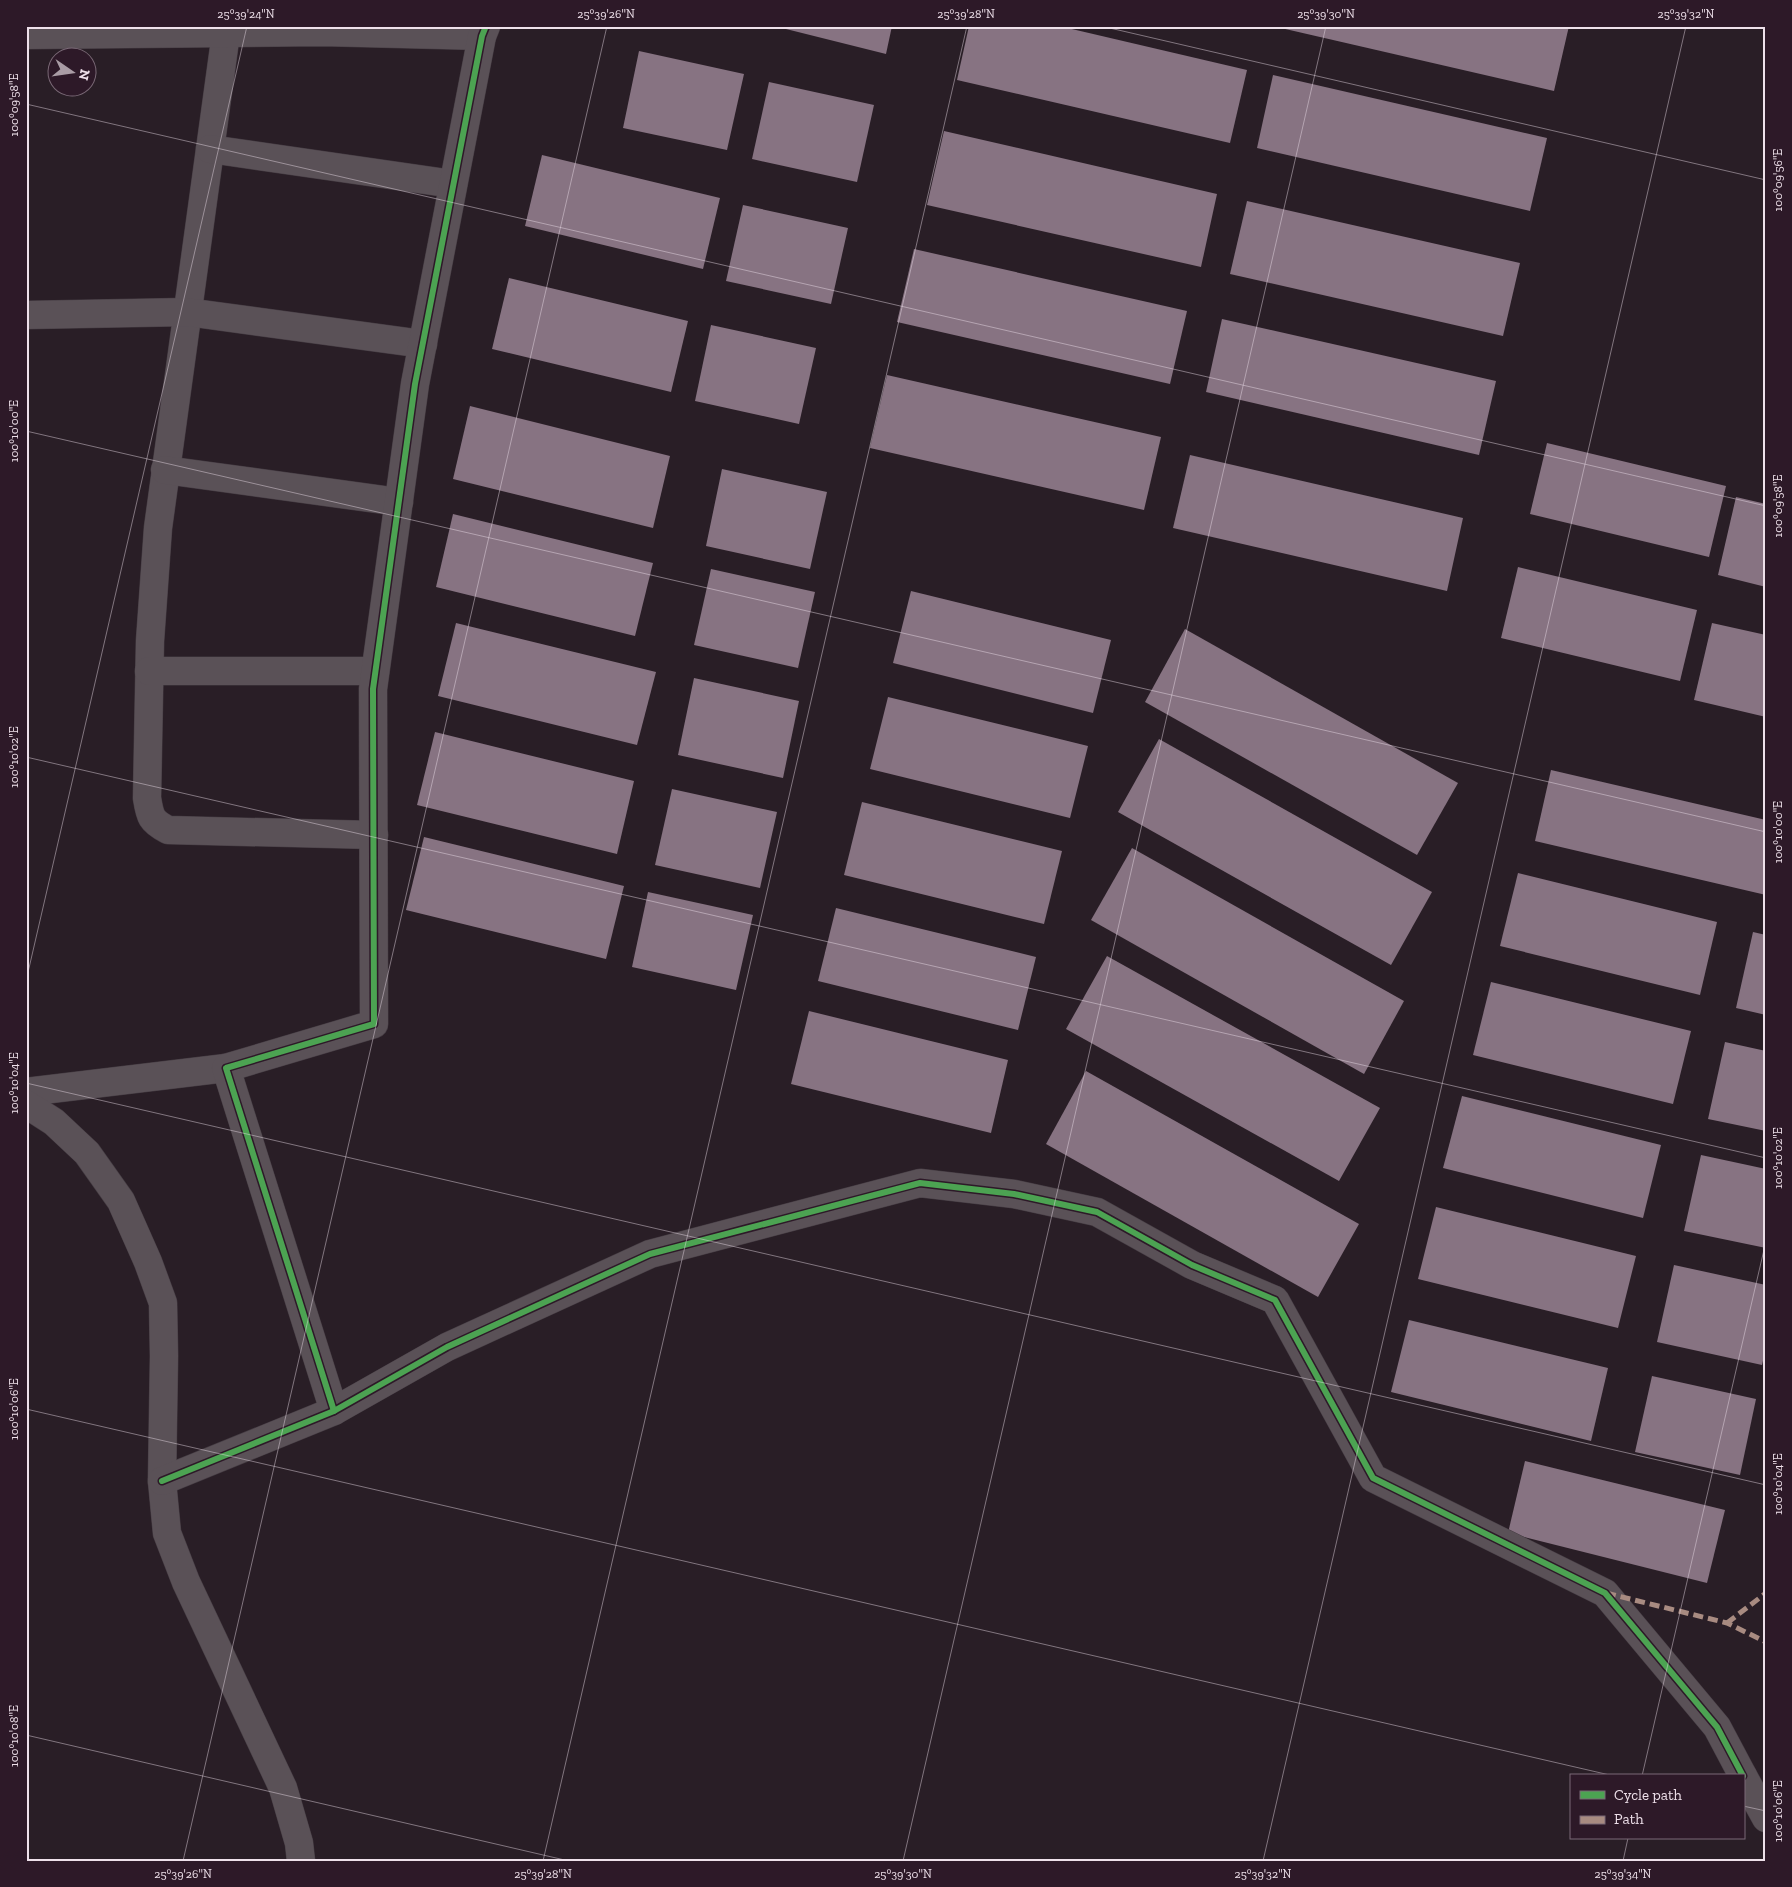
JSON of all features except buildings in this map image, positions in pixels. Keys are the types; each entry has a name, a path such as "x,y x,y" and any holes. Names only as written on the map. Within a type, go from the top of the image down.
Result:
{"street":[{"path":"26,35 484,31 415,384 373,689 374,1024 226,1068 26,1092"},
{"path":"226,33 158,528 149,671 147,798 150,816 157,824 168,830 374,835"},
{"path":"210,149 454,184"},
{"path":"26,315 187,312 423,344"},
{"path":"165,470 399,502"},
{"path":"149,671 376,671"},
{"path":"226,1068 334,1411"},
{"path":"26,1104 54,1122 87,1153 121,1201 154,1278 163,1303 162,1481 167,1533 186,1582 283,1788 301,1861"},
{"path":"162,1481 334,1411 447,1347 650,1254 920,1183 1014,1194 1096,1212 1192,1266 1275,1300 1373,1478 1605,1593 1718,1727 1742,1774"},
{"path":"1744,1778 1766,1818"}],"marked path":[{"path":"1606,1593 1727,1623 1766,1642"},
{"path":"1727,1623 1766,1593"}],"cycle path":[{"path":"334,1411 226,1068 374,1024 373,689 415,384 482,36 486,26"},
{"path":"162,1481 334,1411 447,1347 650,1254 920,1183 1014,1194 1097,1212 1192,1265 1275,1300 1373,1478 1605,1593 1717,1727 1742,1774"}]}
